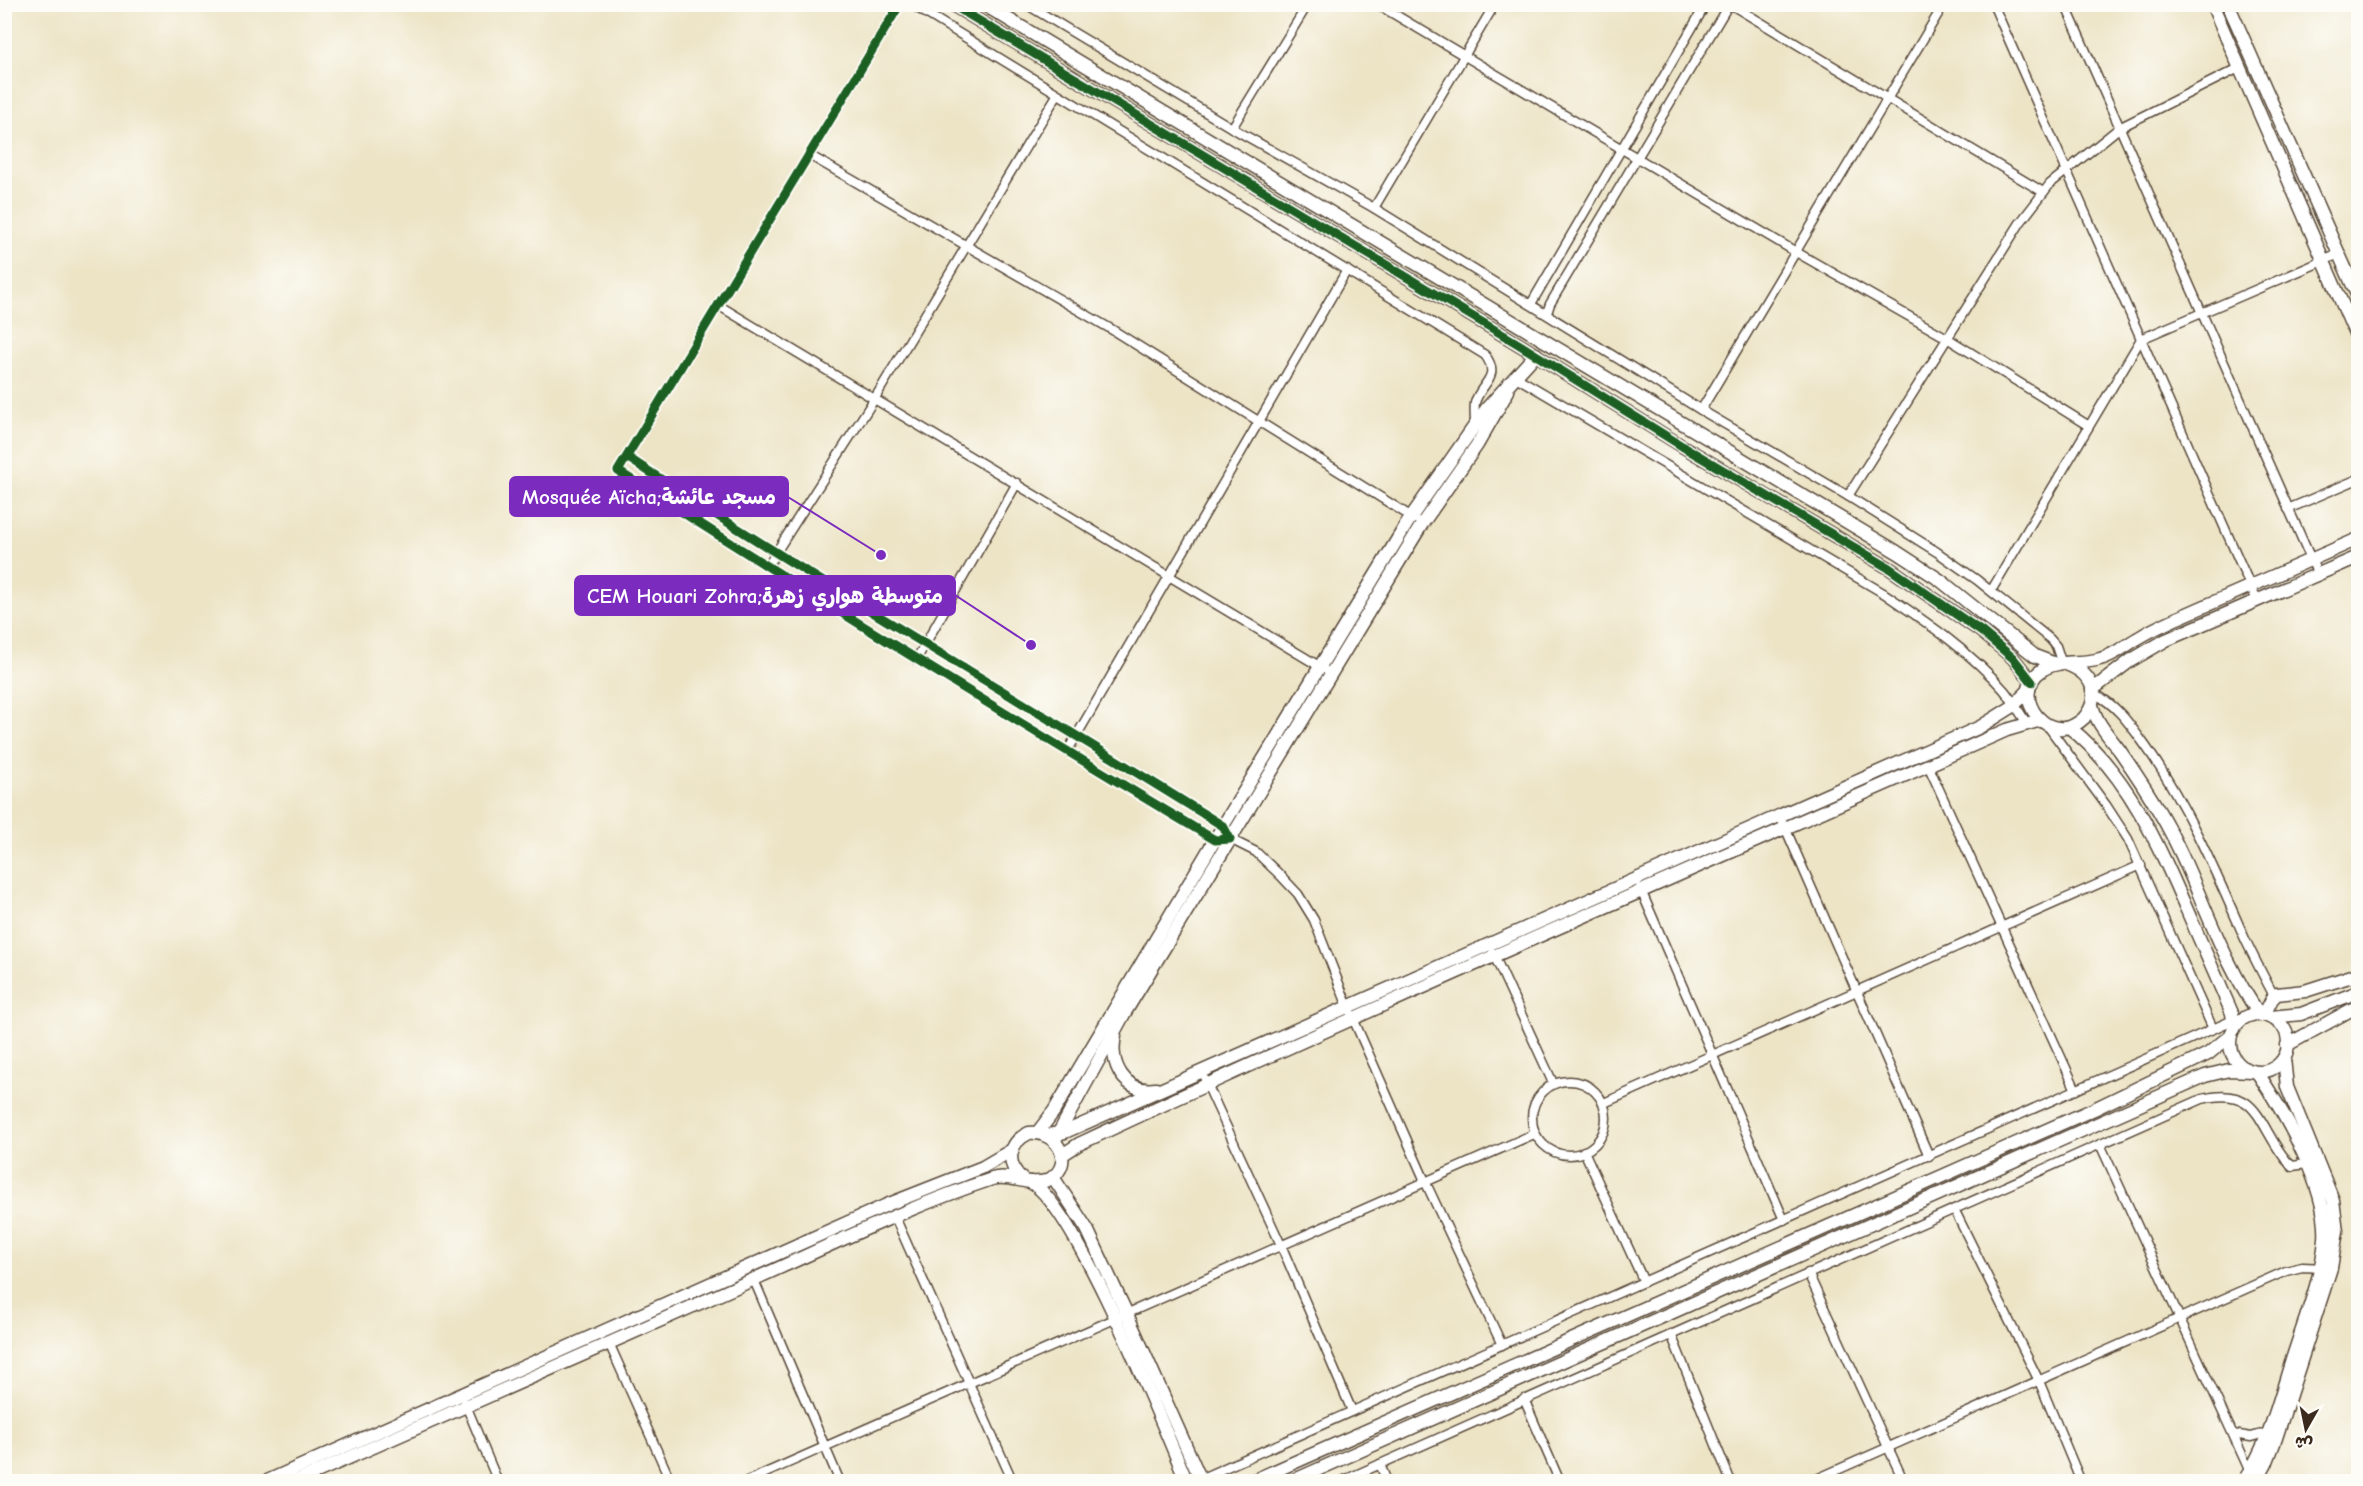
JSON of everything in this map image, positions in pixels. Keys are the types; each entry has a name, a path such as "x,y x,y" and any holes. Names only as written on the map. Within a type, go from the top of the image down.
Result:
{"street":[{"path":"900,4 618,471 916,660 1067,752 1215,840 1230,839 1256,852 1298,894 1314,920 1348,1007 1425,1181 1502,1345"},
{"path":"911,4 1485,355 1491,363 1491,373 1475,403 1475,423"},
{"path":"951,4 1536,354 1682,446 1889,568 1982,632 2013,658 2030,686 2032,710 2106,805 2128,839 2213,1029"},
{"path":"983,4 1897,552 1940,580 2035,656 2076,667 2084,673 2097,720 2161,813 2235,972 2265,1016 2280,1023 2285,1031 2287,1045 2284,1058 2291,1101 2333,1200 2337,1231 2276,1438 2266,1464 2251,1479"},
{"path":"1026,4 1232,128 1374,208 1701,410 1848,496 1936,552 1991,591 2050,639 2056,646 2061,664"},
{"path":"1232,128 1308,4"},
{"path":"1377,4 1796,252 1947,338 2089,426"},
{"path":"1374,208 1496,4"},
{"path":"1531,304 1706,4"},
{"path":"1547,313 1550,304 1730,4 2043,192"},
{"path":"1701,410 1944,4"},
{"path":"1993,4 2256,601"},
{"path":"2065,4 2318,575"},
{"path":"2212,4 2358,340"},
{"path":"2228,4 2358,297"},
{"path":"1848,496 2020,223 2043,192 2066,169 2119,128 2239,68"},
{"path":"768,567 875,398 1057,95"},
{"path":"809,155 1111,329 1417,521"},
{"path":"1991,591 2141,339 2339,254"},
{"path":"1067,752 1347,270"},
{"path":"718,305 1326,670"},
{"path":"1049,1135 1230,839 1326,670 1475,423 1536,354"},
{"path":"1417,521 1477,445 1516,377"},
{"path":"1516,377 1885,594 1936,629 2004,690 2028,724"},
{"path":"627,458 775,554 1077,735 1223,826 1230,839"},
{"path":"2288,509 2358,479"},
{"path":"916,660 1017,483"},
{"path":"294,1482 464,1400 889,1204 983,1167 1011,1150 1021,1137 1049,1135 1166,1087 1980,727 2014,705 2038,672 2061,664 2084,663 2110,656 2144,634 2358,539"},
{"path":"1062,1155 1079,1144 1207,1084 2007,730 2028,724 2044,723 2057,728 2068,727 2079,722 2087,715 2092,696 2130,661 2166,640 2358,557"},
{"path":"464,1400 609,1343 895,1217 997,1178 1046,1181 1053,1177 1061,1163 1062,1155 1049,1135 1054,1111 1223,826 1326,670"},
{"path":"2092,696 2107,700 2118,710 2164,772 2208,854 2274,996"},
{"path":"2068,727 2088,742 2105,763 2133,801 2160,848 2232,1013 2235,1026 2230,1045 2232,1054 2237,1062 2255,1071 2277,1101 2307,1164 2321,1202 2325,1224 2326,1268 2251,1479"},
{"path":"1928,765 2076,1090"},
{"path":"1779,816 1929,1156"},
{"path":"1604,1103 2141,865"},
{"path":"1635,879 1785,1220"},
{"path":"1488,945 1553,1083"},
{"path":"2265,1016 2274,996 2281,993 2305,991 2358,974"},
{"path":"1250,1482 2094,1109 2208,1054 2235,1026 2252,1015 2301,1014 2358,992"},
{"path":"2287,1045 2358,1006"},
{"path":"1124,1014 1112,1046 1113,1059 1118,1071 1137,1087 1149,1090 1166,1087"},
{"path":"1053,1177 1087,1229 1126,1312 1197,1480 2213,1029 2235,1026"},
{"path":"1290,1482 2205,1076 2229,1070 2270,1070 2284,1058"},
{"path":"1202,1071 1281,1245 1352,1411"},
{"path":"1571,1080 1588,1085 1604,1103 1605,1129 1599,1140 1578,1154 1565,1155 1552,1152 1534,1134 1531,1110 1543,1090 1553,1083 1571,1080"},
{"path":"1340,1482 2202,1099 2227,1095 2238,1097 2249,1104 2292,1166 2307,1164"},
{"path":"746,1482 1114,1317 1534,1134"},
{"path":"2100,1144 2233,1434 2251,1479"},
{"path":"1011,1150 1012,1167 1048,1196 1088,1263 1187,1482"},
{"path":"1584,1151 1644,1282"},
{"path":"1954,1209 2039,1381 2081,1482"},
{"path":"895,1217 1013,1482"},
{"path":"1810,1482 2286,1271 2326,1268"},
{"path":"1808,1273 1904,1482"},
{"path":"754,1280 840,1482"},
{"path":"1671,1334 1731,1482"},
{"path":"609,1343 671,1482"},
{"path":"1524,1399 1560,1482"},
{"path":"464,1400 498,1482"},
{"path":"2233,1434 2251,1437 2269,1432"},
{"path":"1380,1464 1387,1482"},
{"path":"265,1482 308,1474"}],"cycle path":[{"path":"627,457 849,598 1223,826 1230,839 1215,840 1140,795 840,612 618,471 900,4"},
{"path":"951,4 1520,345 1682,446 1889,568 1982,632 2013,658 2032,682"}],"place":[{"name":"Mosquée Aïcha;مسجد عائشة","path":"881,555"},
{"name":"CEM Houari Zohra;متوسطة هواري زهرة","path":"1031,645"}]}
